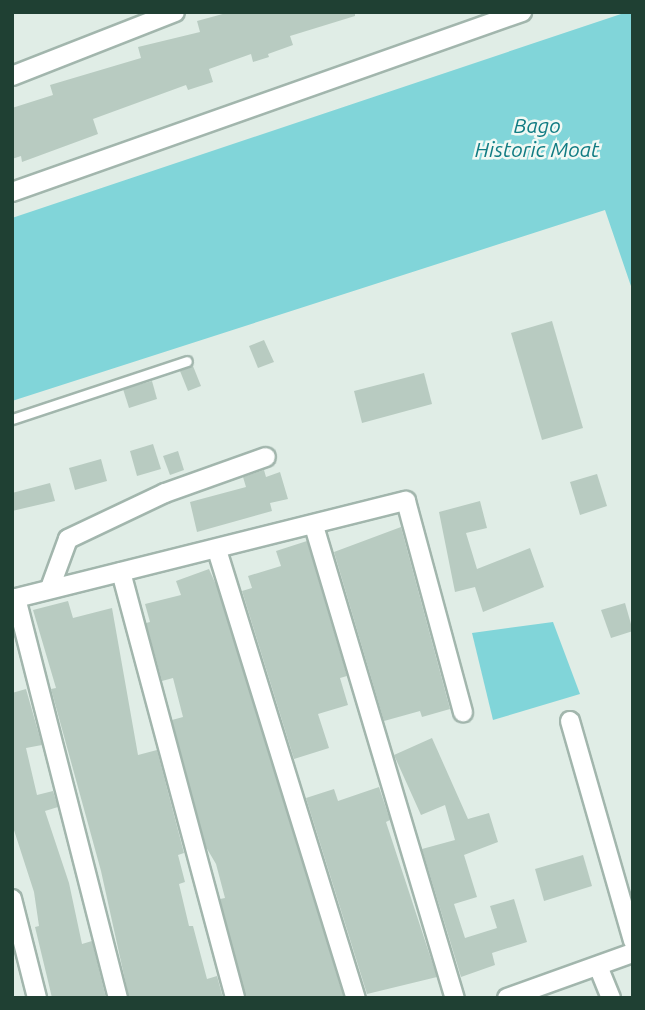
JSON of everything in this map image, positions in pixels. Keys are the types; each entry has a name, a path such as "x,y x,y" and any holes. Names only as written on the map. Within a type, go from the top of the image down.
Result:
{"street":[{"path":"12,76 175,12"},
{"path":"12,192 522,12"},
{"path":"50,588 68,539 164,493 266,457"},
{"path":"118,998 14,598 314,526 406,501 463,712"},
{"path":"314,526 455,998"},
{"path":"217,550 356,998"},
{"path":"121,572 235,998"},
{"path":"570,721 633,941"},
{"path":"12,900 37,998"},
{"path":"507,998 633,953"},
{"path":"598,965 611,998"}],"lane":[{"path":"12,419 187,361"}],"water":[{"name":"Bago Historic Moat","path":"633,12 633,292 605,210 12,401 12,218"},
{"path":"553,622 580,694 493,720 472,633"}],"building":[{"path":"230,12 355,12 355,16 290,36 293,45 268,54 269,57 253,62 251,54 209,69 213,82 188,90 186,85 93,119 98,134 22,162 21,156 12,159 12,108 53,95 50,85 141,58 138,47 200,32 197,21"},
{"path":"552,321 583,428 542,440 511,333"},
{"path":"264,340 274,362 258,368 249,346"},
{"path":"193,366 201,386 188,391 180,371"},
{"path":"424,373 432,404 362,423 354,391"},
{"path":"152,381 157,399 129,408 123,389"},
{"path":"153,444 161,469 137,476 130,451"},
{"path":"178,451 184,470 170,475 163,456"},
{"path":"101,459 107,481 75,490 69,468"},
{"path":"264,470 266,477 280,472 288,499 270,503 272,511 197,532 190,502 246,487 243,477"},
{"path":"597,474 607,506 580,515 570,482"},
{"path":"50,483 55,501 12,511 12,493"},
{"path":"480,501 487,528 466,533 477,569 530,548 544,587 483,612 475,587 455,592 439,512"},
{"path":"401,527 450,709 422,717 420,711 384,721 334,552"},
{"path":"307,541 347,676 340,678 348,705 318,714 329,748 294,759 242,591 252,588 248,576 281,566 276,551"},
{"path":"209,569 217,587 344,998 246,998 220,899 225,898 216,864 206,847 172,720 183,717 173,678 162,681 146,623 150,622 145,604 181,595 176,581"},
{"path":"68,601 73,618 112,608 138,755 157,750 184,853 178,855 185,882 179,884 189,926 193,926 207,979 217,976 223,998 129,998 101,871 51,689 56,688 33,610"},
{"path":"625,603 633,631 611,638 601,610"},
{"path":"26,689 42,745 26,748 37,795 53,791 58,807 45,811 69,883 82,944 92,941 106,998 52,998 35,927 39,926 34,892 12,824 12,693"},
{"path":"432,738 468,819 489,813 498,842 464,855 477,897 454,904 465,938 497,928 490,906 514,899 527,942 492,953 495,965 461,977 422,849 455,840 445,805 421,815 394,755"},
{"path":"379,787 390,820 386,822 437,977 367,994 306,798 334,789 338,801"},
{"path":"583,855 592,886 544,901 535,869"}]}
